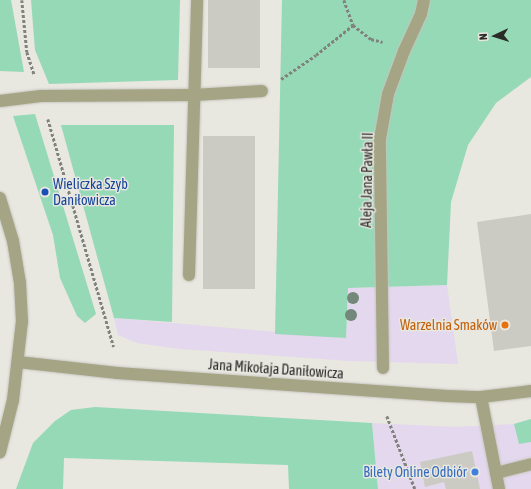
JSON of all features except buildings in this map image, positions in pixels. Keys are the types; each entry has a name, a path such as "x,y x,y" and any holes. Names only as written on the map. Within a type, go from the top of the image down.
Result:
{"street":[{"path":"189,275 197,0"},
{"name":"Aleja Jana Pawła II","path":"383,368 380,139 388,94 404,51 421,14 424,0"},
{"path":"0,101 41,96 194,95 262,91"},
{"path":"0,198 13,241 20,283 22,321 13,400 0,452"},
{"name":"Jana Mikołaja Daniłowicza","path":"18,362 117,373 432,395 481,397 531,391"},
{"path":"481,397 499,489"},
{"path":"496,473 531,464"}],"path":[{"path":"22,0 27,52 114,347"},
{"path":"344,0 354,25 370,39 388,44"},
{"path":"262,91 316,55 354,25"},
{"path":"387,415 415,489"}],"shaded area":[{"path":"447,285 458,364 350,361 180,349 137,343 118,335 114,318 346,338 348,288"},
{"path":"531,419 531,489 378,489 372,423 455,427 514,424"}],"green space":[{"path":"0,0 11,0 24,72 0,71"},
{"path":"31,0 180,0 178,80 49,84 35,50"},
{"path":"282,0 531,0 531,77 496,103 468,145 451,202 447,285 348,288 346,338 275,334"},
{"path":"35,114 96,314 85,323 77,316 60,278 53,235 13,116"},
{"path":"61,125 174,125 172,322 114,318"},
{"path":"95,407 372,423 378,489 289,489 288,465 64,458 63,489 16,489 33,443 55,421 71,410"},
{"path":"531,419 531,442 519,444 514,424"}],"place":[{"name":"Wieliczka Szyb Daniłowicza","path":"45,192"},
{"name":"Warzelnia Smaków","path":"505,325"},
{"name":"Bilety Online Odbiór","path":"475,472"}]}
